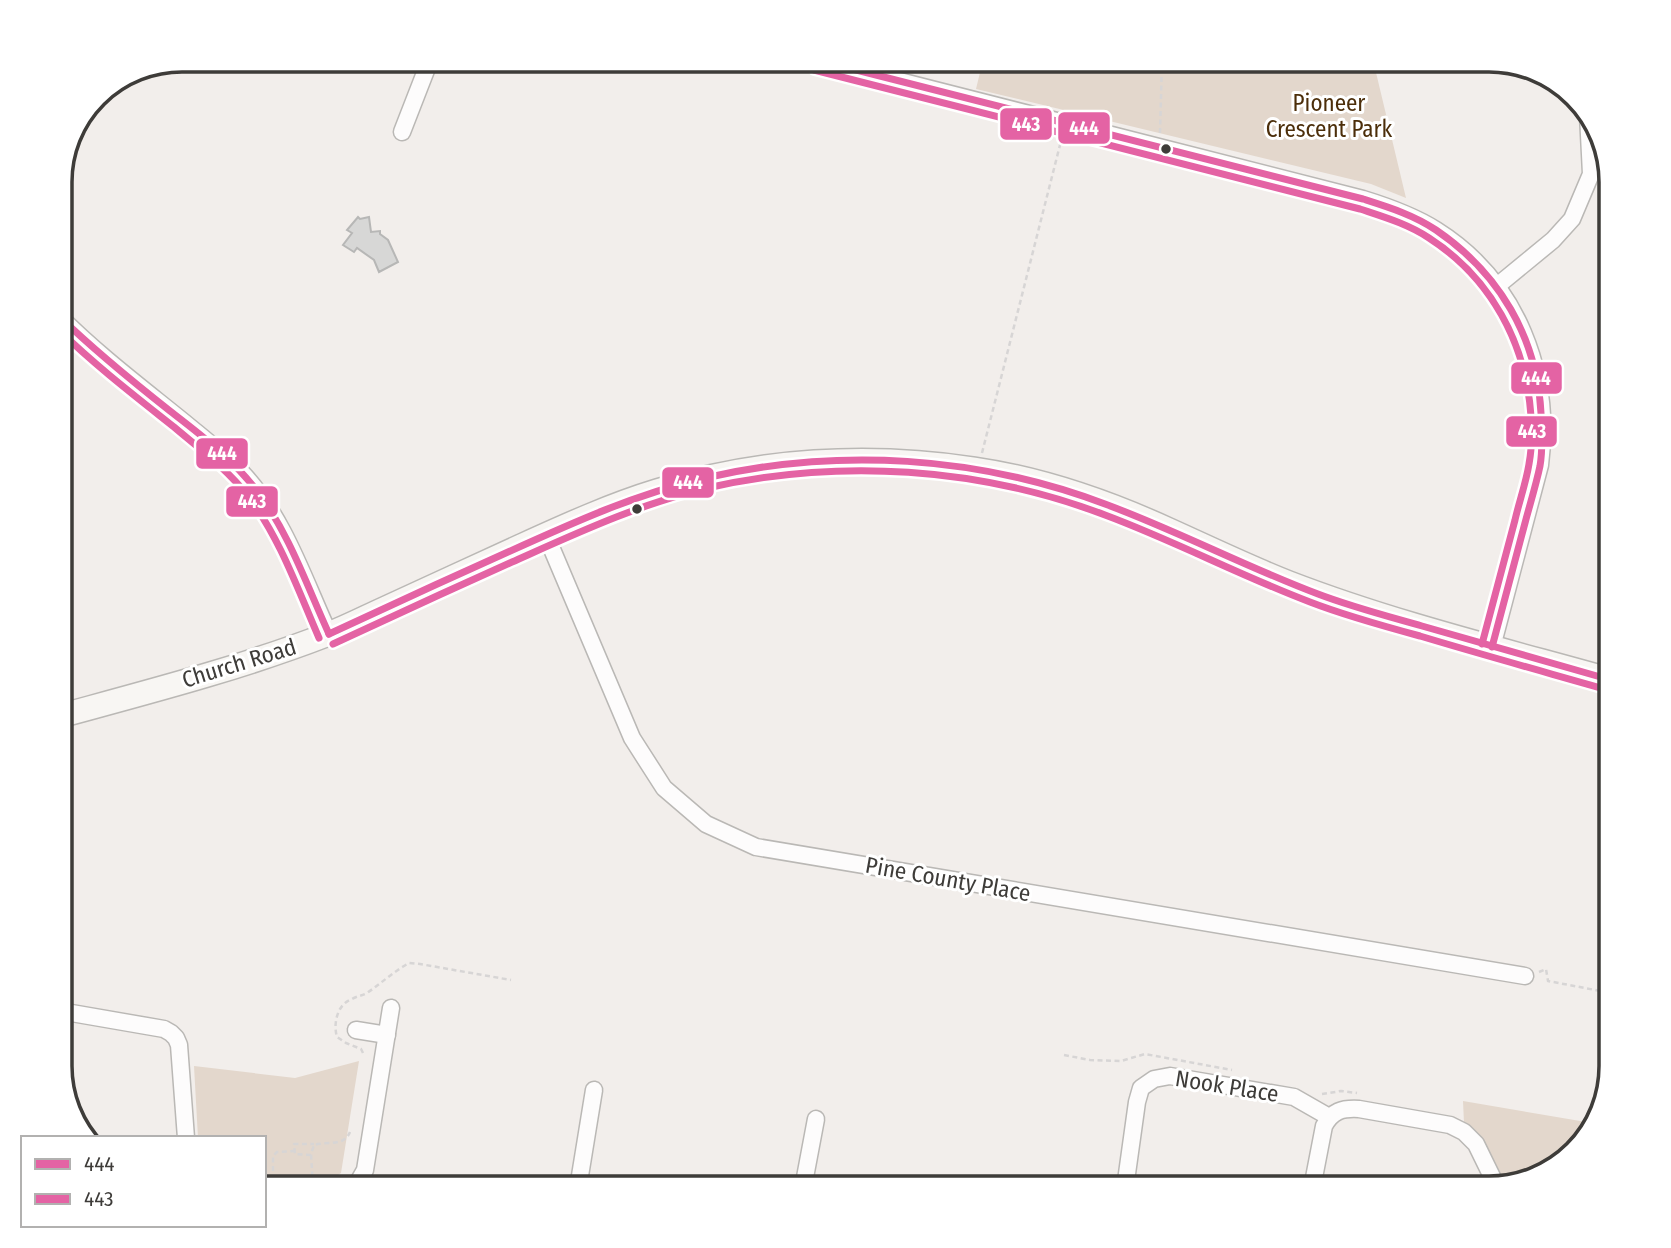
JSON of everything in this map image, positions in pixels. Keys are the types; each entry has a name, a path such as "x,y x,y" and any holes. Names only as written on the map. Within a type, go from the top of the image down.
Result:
{"main road":[{"name":"Church Road","path":"72,713 268,656 329,634 601,511 659,490 757,468 853,460 897,461 978,469 1084,495 1168,529 1256,570 1340,602 1599,676"}],"street":[{"path":"402,132 424,72"},
{"path":"864,72 1387,206 1437,230 1460,247 1497,286 1510,306 1530,349 1541,392 1543,429 1540,466 1492,647"},
{"path":"1497,286 1553,240 1573,219 1591,174 1589,136"},
{"path":"72,328 243,473 273,513 329,634"},
{"name":"Pine County Place","path":"546,535 632,738 664,788 706,824 756,847 1525,976"},
{"path":"362,1176 365,1170 391,1008"},
{"path":"72,1014 156,1027 176,1038 179,1045 186,1136"},
{"path":"356,1030 387,1035"},
{"name":"Nook Place","path":"1127,1176 1139,1095 1141,1088 1154,1079 1170,1076 1294,1097 1329,1117"},
{"path":"580,1176 594,1090"},
{"path":"1314,1176 1322,1134 1329,1117 1347,1108 1450,1125 1464,1132 1476,1144 1492,1176"},
{"path":"805,1176 816,1119"}],"path":[{"path":"1159,147 1162,72"},
{"path":"982,453 1066,123"},
{"path":"363,1053 361,1049 346,1044 337,1037 335,1023 339,1012 345,1002 366,994 404,966 420,964 511,980"},
{"path":"1525,976 1546,969 1548,981 1599,991"},
{"path":"311,1155 295,1154 295,1144 342,1142 350,1132"},
{"path":"312,1176 312,1149 318,1144"},
{"path":"273,1176 273,1156 277,1152 295,1151"}],"green space":[{"name":"Pioneer Crescent Park","path":"980,72 1376,72 1406,198 1371,184 976,89"},
{"path":"359,1061 341,1173 336,1176 266,1176 266,1136 198,1136 194,1066 295,1078"},
{"path":"1463,1101 1584,1122 1567,1144 1538,1165 1497,1175 1464,1123"}],"building":[{"path":"358,217 369,217 371,232 380,231 388,240 398,262 379,272 374,260 357,248 354,252 343,245 352,233 347,230"}],"transit line":[{"name":"443","path":"822,72 1360,209 1413,229 1451,254 1487,293 1513,338 1522,363 1531,416 1528,471 1482,644"},
{"name":"444","path":"864,72 1363,199 1419,220 1458,247 1496,287 1511,309 1532,358 1541,413 1540,466 1492,647"},
{"name":"444","path":"72,328 114,366 216,448 248,479 279,524 329,634"},
{"name":"443","path":"72,342 213,460 240,486 270,529 319,638"},
{"name":"444","path":"329,634 580,520 679,485 755,468 806,462 907,461 1008,475 1057,488 1105,504 1331,599 1599,677"},
{"name":"443","path":"333,644 583,530 682,495 757,479 807,473 908,472 959,477 1057,499 1131,525 1284,592 1337,612 1599,687"}]}
